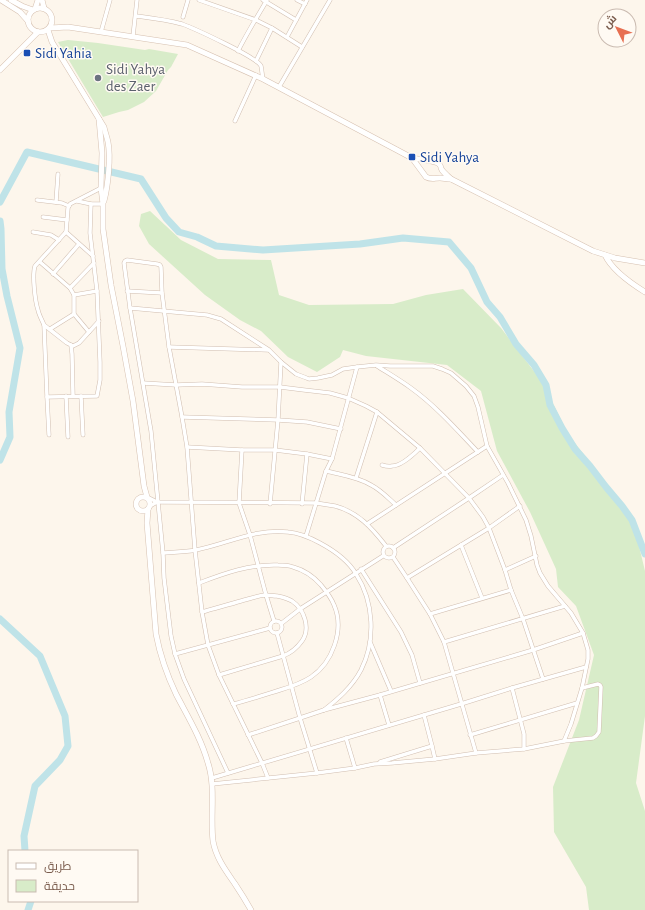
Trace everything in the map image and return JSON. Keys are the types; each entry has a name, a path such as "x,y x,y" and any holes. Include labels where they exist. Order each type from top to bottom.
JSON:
{"main road":[{"path":"1,0 20,12 28,21 32,30 29,42"},
{"path":"11,0 26,8 44,8 51,13 53,20 49,29 52,42 104,127 108,142 109,152 101,188 103,204 103,229 131,394 144,486 150,502 147,523 158,646 176,693 200,739 209,764 212,778 214,841 216,854 251,910"},
{"path":"28,21 28,17 38,0"},
{"path":"42,0 44,8"},
{"path":"53,20 65,27"},
{"path":"0,70 39,32 49,29 65,27 187,45 279,87 412,158 438,163 442,170 451,179 593,251 645,264"},
{"path":"32,30 39,32 52,42"},
{"path":"99,119 105,195 103,204"},
{"path":"412,158 424,175 429,179 451,179"},
{"path":"424,175 424,168 430,162"},
{"path":"438,178 442,170"},
{"path":"605,255 614,269 645,292"},
{"path":"144,486 136,504 147,523"},
{"path":"140,497 144,496 148,498"},
{"path":"140,510 143,511 149,508"}],"street":[{"path":"101,32 110,0"},
{"path":"133,36 137,0"},
{"path":"183,17 188,0"},
{"path":"199,0 256,20 302,47"},
{"path":"297,0 305,4"},
{"path":"287,37 307,0"},
{"path":"279,87 330,0"},
{"path":"238,51 265,1 296,20"},
{"path":"136,16 182,24 192,28 256,61 261,66 263,79"},
{"path":"256,61 272,28"},
{"path":"236,121 256,76"},
{"path":"56,202 58,174"},
{"path":"99,321 76,345 71,345 62,340 44,325 41,319 34,281 34,269 66,232 69,206 101,188"},
{"path":"37,200 62,203 69,206"},
{"path":"77,201 91,204 103,204"},
{"path":"47,397 97,396 100,380 99,321 90,233 91,204"},
{"path":"43,217 67,220"},
{"path":"33,232 50,234 59,240"},
{"path":"66,232 93,256"},
{"path":"53,274 79,244"},
{"path":"228,773 184,679 175,654 169,623 164,578 163,553 151,431 127,291 124,263 127,260 157,264 161,267 164,312 187,447 195,550 202,612 208,645 219,675 268,778"},
{"path":"40,262 70,288 74,294 74,314 89,332"},
{"path":"70,288 94,263"},
{"path":"74,294 97,291"},
{"path":"127,291 162,293"},
{"path":"130,308 207,315 221,318 269,350 296,374 310,379 332,375 343,369 357,367 376,365 433,366 451,373 466,386 474,396 478,407 487,446 520,506 531,536 539,569 544,580 571,613 583,633 588,650 582,688 564,741"},
{"path":"50,330 74,314"},
{"path":"44,325 48,435"},
{"path":"71,345 73,396"},
{"path":"169,346 269,350"},
{"path":"270,504 278,420 281,362"},
{"path":"376,365 411,388 447,420 478,452"},
{"path":"306,536 326,471 332,459 357,367"},
{"path":"143,383 280,387 330,393 348,398 377,412 420,448 469,498 479,511 489,528 523,619 543,679"},
{"path":"66,396 68,437"},
{"path":"81,396 83,435"},
{"path":"356,478 377,412"},
{"path":"182,417 307,422 341,428"},
{"path":"367,524 487,446"},
{"path":"187,447 275,450 332,459"},
{"path":"382,465 393,466 406,460 420,448"},
{"path":"242,450 239,503 250,535 274,621"},
{"path":"302,504 307,454"},
{"path":"326,471 356,478 370,484 396,505"},
{"path":"393,548 503,475"},
{"path":"148,498 157,502 316,504 335,506 358,517 367,524 386,546 393,548"},
{"path":"149,508 157,502"},
{"path":"407,578 489,528 520,506"},
{"path":"163,553 195,550 270,531 290,532 306,536 337,553 356,573 364,587 369,602 371,620 370,641 366,658 350,687 340,698 324,710"},
{"path":"461,545 482,598"},
{"path":"383,556 382,550 386,546"},
{"path":"393,548 395,554 393,557 430,614 444,642 476,753"},
{"path":"383,556 389,559 393,557"},
{"path":"282,623 300,609 383,556"},
{"path":"505,570 536,556"},
{"path":"199,583 248,567 271,565 293,567 310,575 317,581 327,592 335,606 338,618 338,637 325,664 310,678 291,686 233,704"},
{"path":"361,569 401,632 412,655 420,682"},
{"path":"430,614 511,590"},
{"path":"202,612 266,595 285,597 291,600 300,609 304,616 306,626 305,635 302,641 291,652 283,656 219,675"},
{"path":"444,642 566,606"},
{"path":"274,621 282,623"},
{"path":"270,628 274,621"},
{"path":"277,633 282,630 282,623"},
{"path":"175,654 270,628"},
{"path":"270,628 272,632 277,633"},
{"path":"277,633 300,718 317,773"},
{"path":"248,734 324,710 533,650 583,633"},
{"path":"370,641 391,691"},
{"path":"212,778 586,667"},
{"path":"374,764 524,749 564,741 593,738 599,732 600,686 596,684 582,688"},
{"path":"512,688 524,734 524,749"},
{"path":"380,695 389,725"},
{"path":"470,735 578,703"},
{"path":"424,715 434,759"},
{"path":"346,738 355,768"},
{"path":"212,784 355,768 374,764 432,746"}],"green space":[{"path":"68,40 145,50 149,49 178,54 156,91 144,102 128,110 103,117 58,42"},
{"path":"150,211 181,240 218,259 271,260 279,295 309,305 393,304 426,295 463,289 501,328 543,383 568,434 632,517 645,571 645,716 636,783 645,811 645,910 589,910 586,887 554,832 553,787 579,720 594,655 576,606 558,587 556,569 530,512 497,451 481,391 447,365 366,356 343,350 340,357 317,372 288,357 261,331 240,320 205,295 149,244 139,226 141,214"}],"waterway":[{"path":"0,202 27,152 141,179 166,218 179,232 197,237 216,246 263,250 360,244 403,238 449,242 471,268 487,302 500,317 516,344 534,365 546,385 550,405 575,449 632,520 645,554"},
{"path":"0,221 2,269 20,348 9,412 10,437 0,460"},
{"path":"0,619 40,656 65,716 68,746 60,760 35,786 24,836 25,850"},
{"path":"28,910 31,902"}],"place":[{"name":"Sidi Yahia","path":"27,53"},
{"name":"Sidi Yahya des Zaer","path":"98,78"},
{"name":"Sidi Yahya","path":"412,157"}]}
